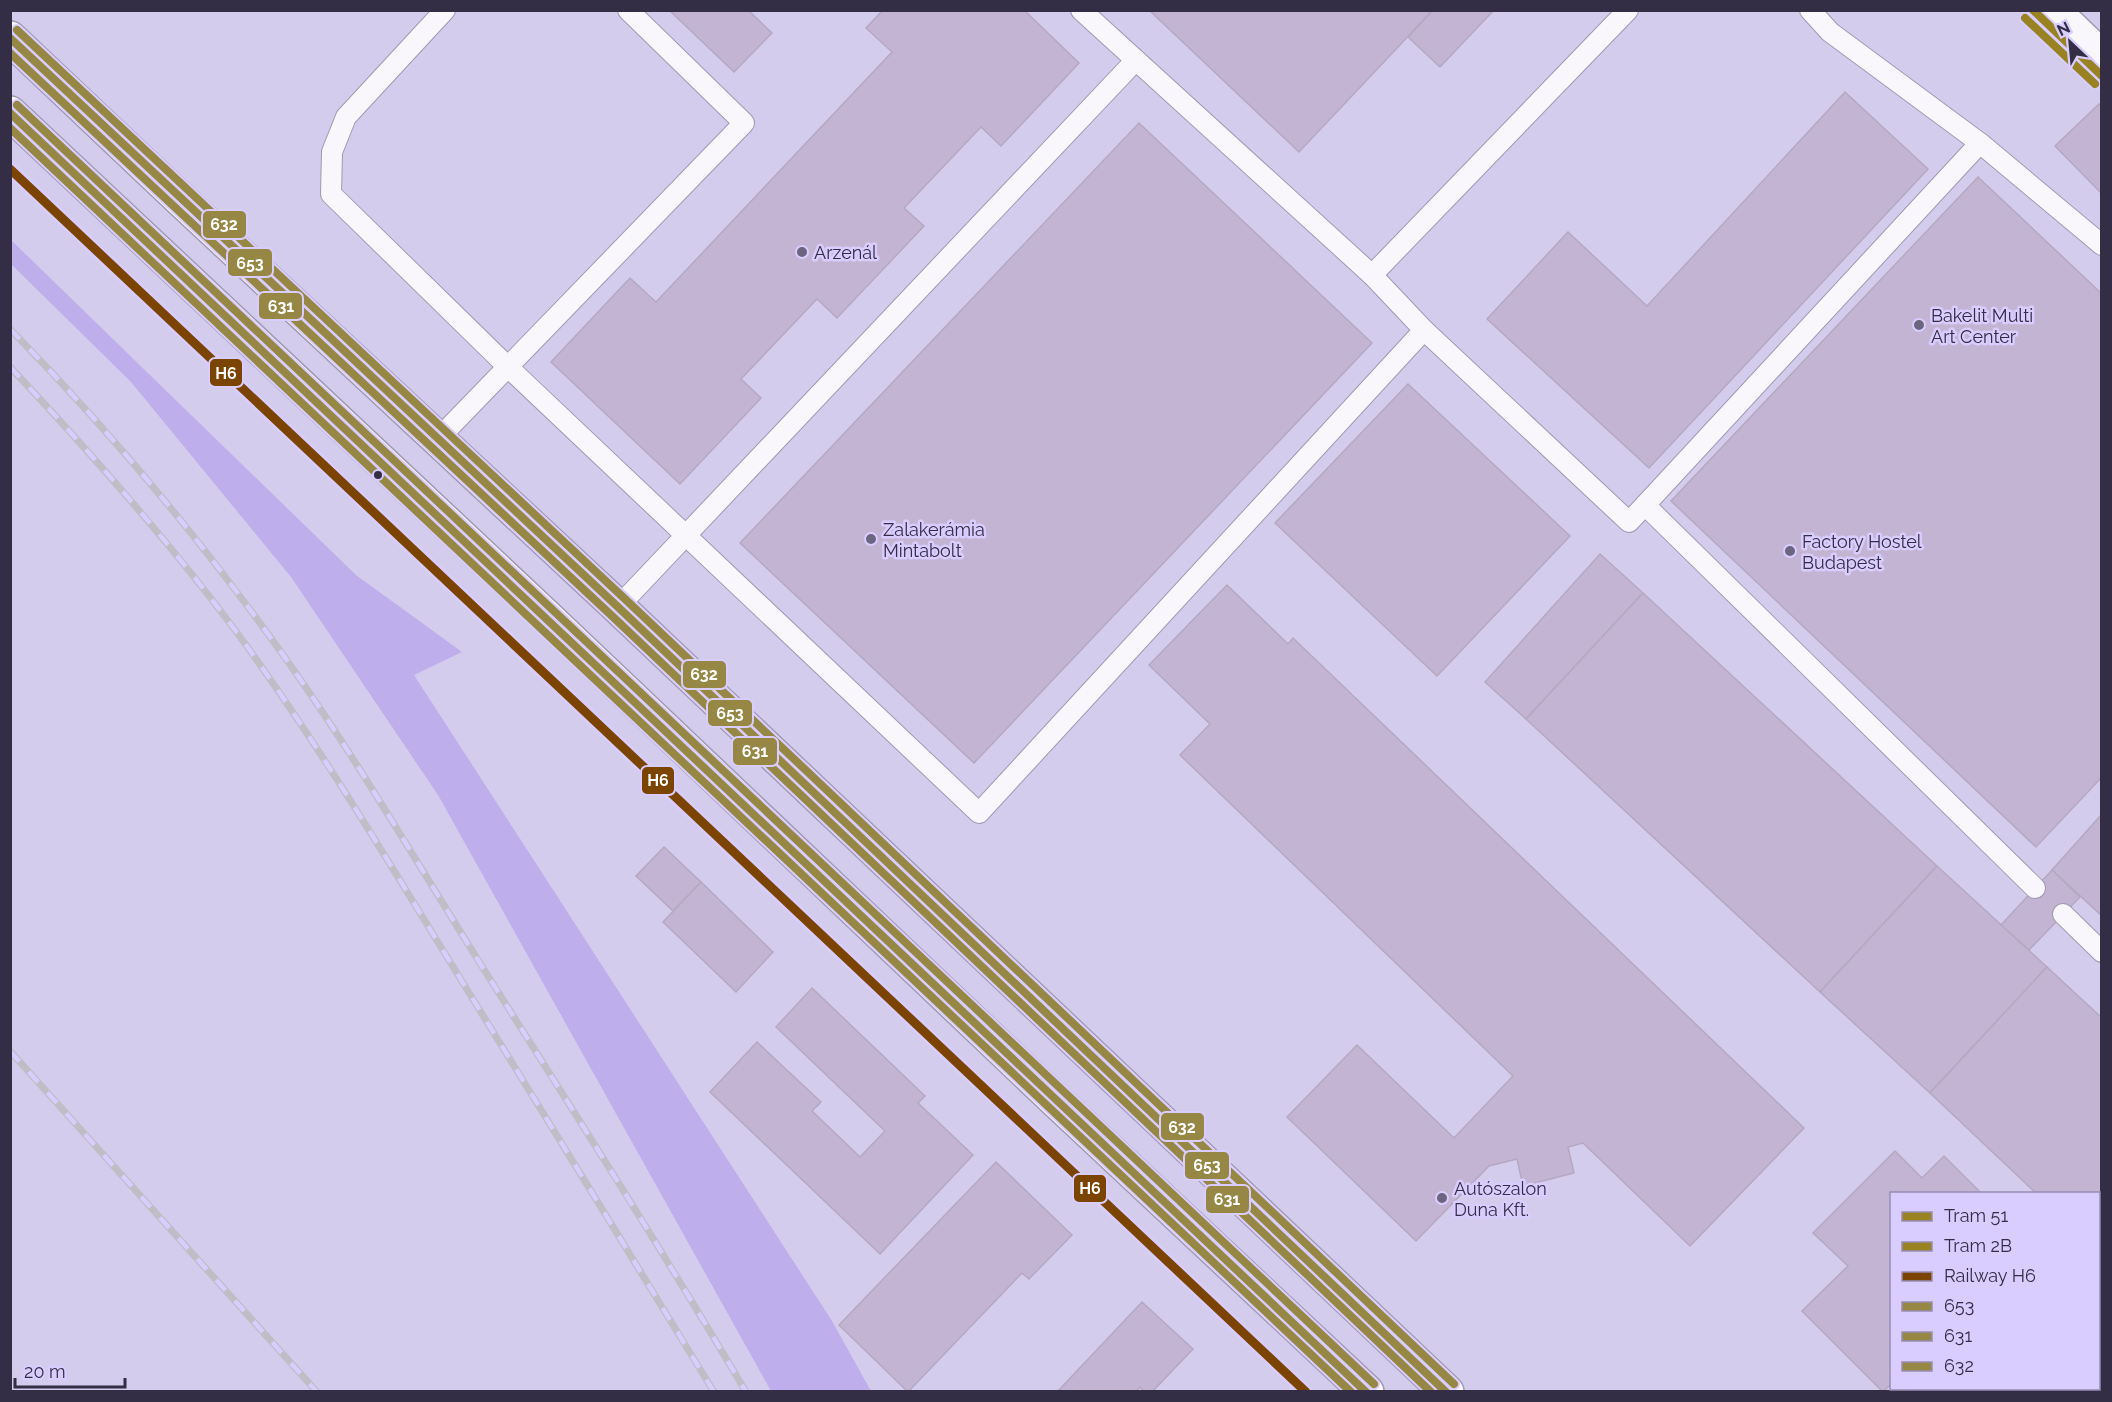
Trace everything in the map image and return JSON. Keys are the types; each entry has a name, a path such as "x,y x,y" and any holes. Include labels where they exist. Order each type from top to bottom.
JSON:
{"main road":[{"path":"2053,10 2102,57"},
{"path":"10,38 1065,1027 1447,1392"},
{"path":"10,113 540,610 1053,1098 1367,1392"}],"lane":[{"path":"445,10 346,117 332,152 331,194 508,367 979,813 1424,330"},
{"path":"438,439 744,123 628,10"},
{"path":"1081,10 1372,275 1424,330 1629,522 1980,143"},
{"path":"1372,275 1628,10"},
{"path":"1810,10 1830,32 1980,143 2102,245"},
{"path":"618,607 1136,60"},
{"path":"1645,505 2035,888"},
{"path":"2063,914 2102,952"}],"shaded area":[{"path":"10,239 356,575 462,652 414,675 832,1321 871,1391 771,1391 438,795 291,577 131,382 11,264"}],"building":[{"path":"669,10 748,10 772,33 734,72"},
{"name":"Arzenál","path":"883,10 1024,10 1079,63 1001,146 981,127 904,208 924,226 837,318 817,299 741,379 761,398 680,484 551,362 630,278 656,302 892,52 866,28"},
{"path":"1149,10 1433,10 1299,152"},
{"path":"1433,10 1494,10 1440,67 1408,37"},
{"path":"1845,92 1928,169 1649,468 1487,319 1568,232 1647,306"},
{"path":"2099,104 2102,106 2102,194 2055,146"},
{"path":"1139,123 1372,343 974,763 740,543"},
{"path":"1978,177 2102,294 2102,777 2036,847 1671,501"},
{"path":"1408,384 1570,536 1437,676 1275,523"},
{"path":"1600,554 1643,593 1526,719 1485,682"},
{"path":"1227,585 1288,644 1293,638 1804,1128 1690,1246 1583,1143 1568,1147 1574,1173 1523,1186 1517,1159 1489,1166 1416,1241 1287,1117 1357,1045 1454,1138 1513,1076 1180,755 1210,724 1149,665"},
{"path":"1643,593 1937,866 1820,992 1526,719"},
{"path":"2102,814 2102,916 2052,870"},
{"path":"664,847 701,882 673,911 636,876"},
{"path":"1937,866 2047,967 1930,1093 1820,992"},
{"path":"2052,870 2080,897 2029,950 2001,925"},
{"path":"701,882 773,952 736,992 663,922"},
{"path":"2047,967 2102,1018 2102,1253 2100,1252 2100,1192 2035,1192 1930,1093"},
{"path":"812,988 925,1096 918,1103 973,1155 880,1254 710,1092 757,1042 821,1102 812,1111 860,1157 885,1131 776,1027"},
{"path":"1895,1151 1922,1178 1944,1156 1980,1192 1890,1192 1890,1385 1883,1392 1802,1311 1848,1266 1813,1233"},
{"path":"996,1162 1072,1235 1029,1279 1022,1273 908,1392 839,1325"},
{"path":"1142,1302 1193,1349 1152,1392 1145,1392 1140,1387 1136,1392 1057,1392"},
{"path":"2100,1374 2102,1376 2102,1392 2027,1392 2026,1390 2100,1390"}],"railway":[{"path":"10,329 86,409 158,493 261,624 293,669 387,813 746,1392"},
{"path":"10,367 99,464 156,531 238,634 267,675 376,842 714,1392"},
{"path":"10,1051 317,1392"}],"tram line":[{"name":"51","path":"2033,10 2102,76"},
{"name":"2B","path":"2025,18 2095,84"}],"rail line":[{"name":"H6","path":"10,169 1306,1392"}],"transit line":[{"name":"632","path":"17,30 625,599 1454,1384"},
{"name":"653","path":"10,38 618,607 1446,1392"},
{"name":"631","path":"10,53 611,615 1431,1392"},
{"name":"632","path":"17,105 1374,1384"},
{"name":"653","path":"10,113 1366,1392"},
{"name":"631","path":"10,128 1351,1392"}],"place":[{"name":"Arzenál","path":"802,252"},
{"name":"Bakelit Multi Art Center","path":"1919,325"},
{"name":"Zalakerámia Mintabolt","path":"871,539"},
{"name":"Factory Hostel Budapest","path":"1790,551"},
{"name":"Autószalon Duna Kft.","path":"1442,1198"}]}
